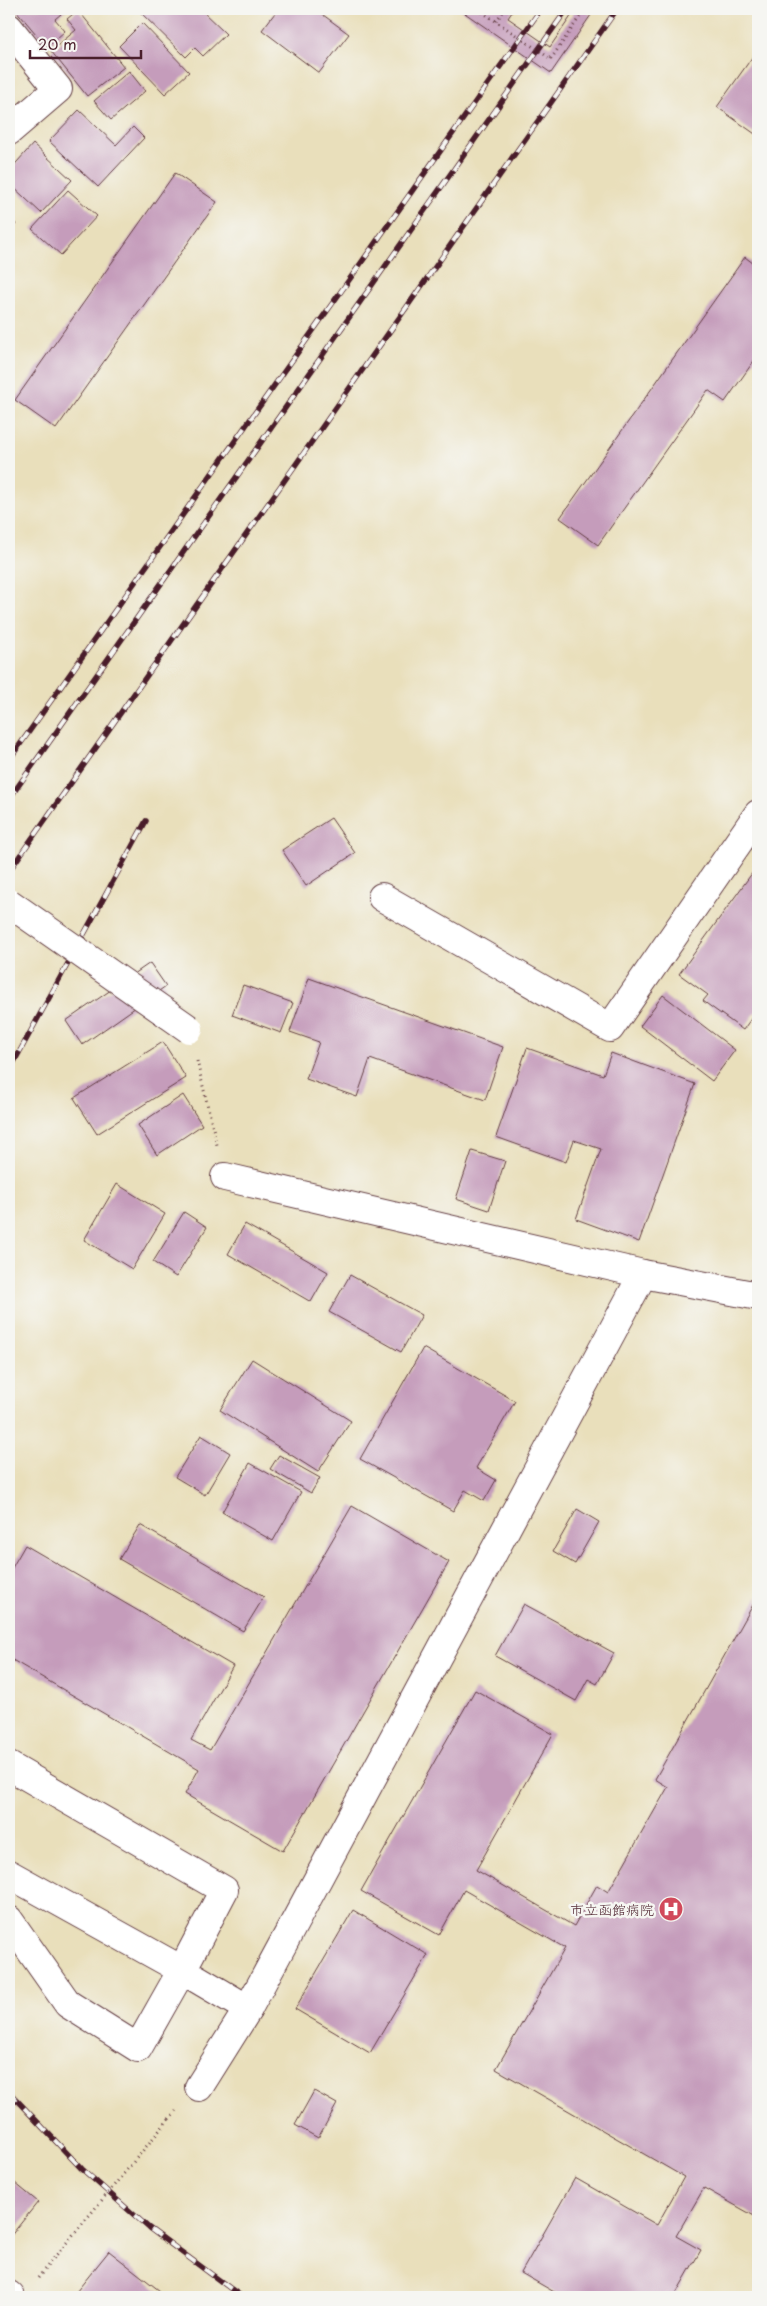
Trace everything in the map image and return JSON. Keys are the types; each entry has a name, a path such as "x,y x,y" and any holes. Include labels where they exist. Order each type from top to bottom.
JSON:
{"street":[{"path":"9,28 58,89 9,131"},
{"path":"382,898 610,1028 758,814"},
{"path":"9,903 189,1029"},
{"path":"225,1177 642,1274 758,1296"},
{"path":"199,2087 248,2009 642,1274"},
{"path":"9,1766 224,1890 138,2048 68,2004 9,1920"},
{"path":"9,1874 248,2009"}],"path":[{"path":"478,9 550,59 585,9"},
{"path":"496,21 505,9"},
{"path":"189,1029 225,1177"},
{"path":"44,2270 169,2119"}],"building":[{"path":"15,9 67,9 55,19 65,31 47,47"},
{"path":"137,9 200,9 226,34 203,56 195,48 186,57"},
{"path":"278,9 315,9 349,34 319,73 262,30"},
{"path":"459,9 514,9 508,18 550,47 576,9 583,9 591,15 551,73"},
{"path":"78,10 124,67 87,96 51,51 76,30 67,19"},
{"path":"142,23 189,72 165,94 119,46"},
{"path":"758,49 758,136 717,107"},
{"path":"129,71 145,91 111,120 94,101"},
{"path":"79,110 116,145 133,127 144,138 98,187 49,141"},
{"path":"33,144 72,180 41,213 9,183 9,171"},
{"path":"175,173 217,202 56,429 15,400"},
{"path":"68,190 97,216 61,255 32,229"},
{"path":"9,218 16,224 9,232"},
{"path":"745,257 758,267 758,355 725,402 708,390 598,545 560,518"},
{"path":"331,818 355,853 306,886 282,850"},
{"path":"758,865 758,1009 743,1030 703,1001 708,995 679,974"},
{"path":"150,963 166,986 82,1045 66,1021"},
{"path":"309,978 503,1047 485,1100 370,1059 357,1097 306,1079 319,1042 290,1032"},
{"path":"243,985 293,1003 281,1033 232,1015"},
{"path":"663,995 735,1050 712,1081 640,1026"},
{"path":"163,1042 186,1078 97,1134 74,1098"},
{"path":"527,1048 603,1075 611,1053 695,1084 639,1242 576,1219 601,1149 574,1140 566,1162 496,1137"},
{"path":"183,1095 202,1125 157,1155 138,1125"},
{"path":"472,1151 505,1161 489,1210 456,1199"},
{"path":"117,1184 165,1214 132,1269 84,1240"},
{"path":"184,1212 207,1227 176,1277 153,1262"},
{"path":"245,1224 328,1272 311,1302 228,1254"},
{"path":"350,1275 422,1315 401,1352 329,1312"},
{"path":"423,1348 515,1401 476,1468 496,1480 484,1501 465,1490 453,1511 360,1459"},
{"path":"252,1359 351,1421 318,1472 220,1410"},
{"path":"201,1435 230,1453 205,1495 175,1477"},
{"path":"279,1455 320,1478 311,1493 270,1469"},
{"path":"250,1463 301,1492 273,1541 222,1512"},
{"path":"352,1506 449,1562 283,1851 185,1794 199,1769 9,1658 9,1573 25,1545 233,1666 191,1740 210,1750"},
{"path":"577,1509 599,1522 575,1564 553,1551"},
{"path":"140,1525 264,1597 243,1631 119,1559"},
{"name":"市立函館病院","path":"758,1596 758,2218 704,2188 676,2236 701,2250 674,2297 563,2297 521,2273 575,2178 657,2225 684,2177 496,2069 565,1948 464,1890 439,1935 361,1891 475,1690 553,1734 476,1870 574,1926 597,1885 608,1892 668,1787 655,1779"},
{"path":"524,1604 614,1653 597,1684 588,1679 576,1701 495,1656"},
{"path":"353,1910 428,1955 370,2053 295,2009"},
{"path":"314,2091 337,2104 318,2138 295,2125"},
{"path":"9,2178 38,2202 9,2238"},
{"path":"109,2251 160,2291 155,2297 72,2297"}],"railway":[{"path":"9,760 541,9"},
{"path":"9,799 567,9"},
{"path":"9,871 617,9"},
{"path":"9,1071 146,821"},
{"path":"9,2092 82,2169 149,2228 242,2297"}],"place":[{"name":"市立函館病院","path":"671,1909"}]}
